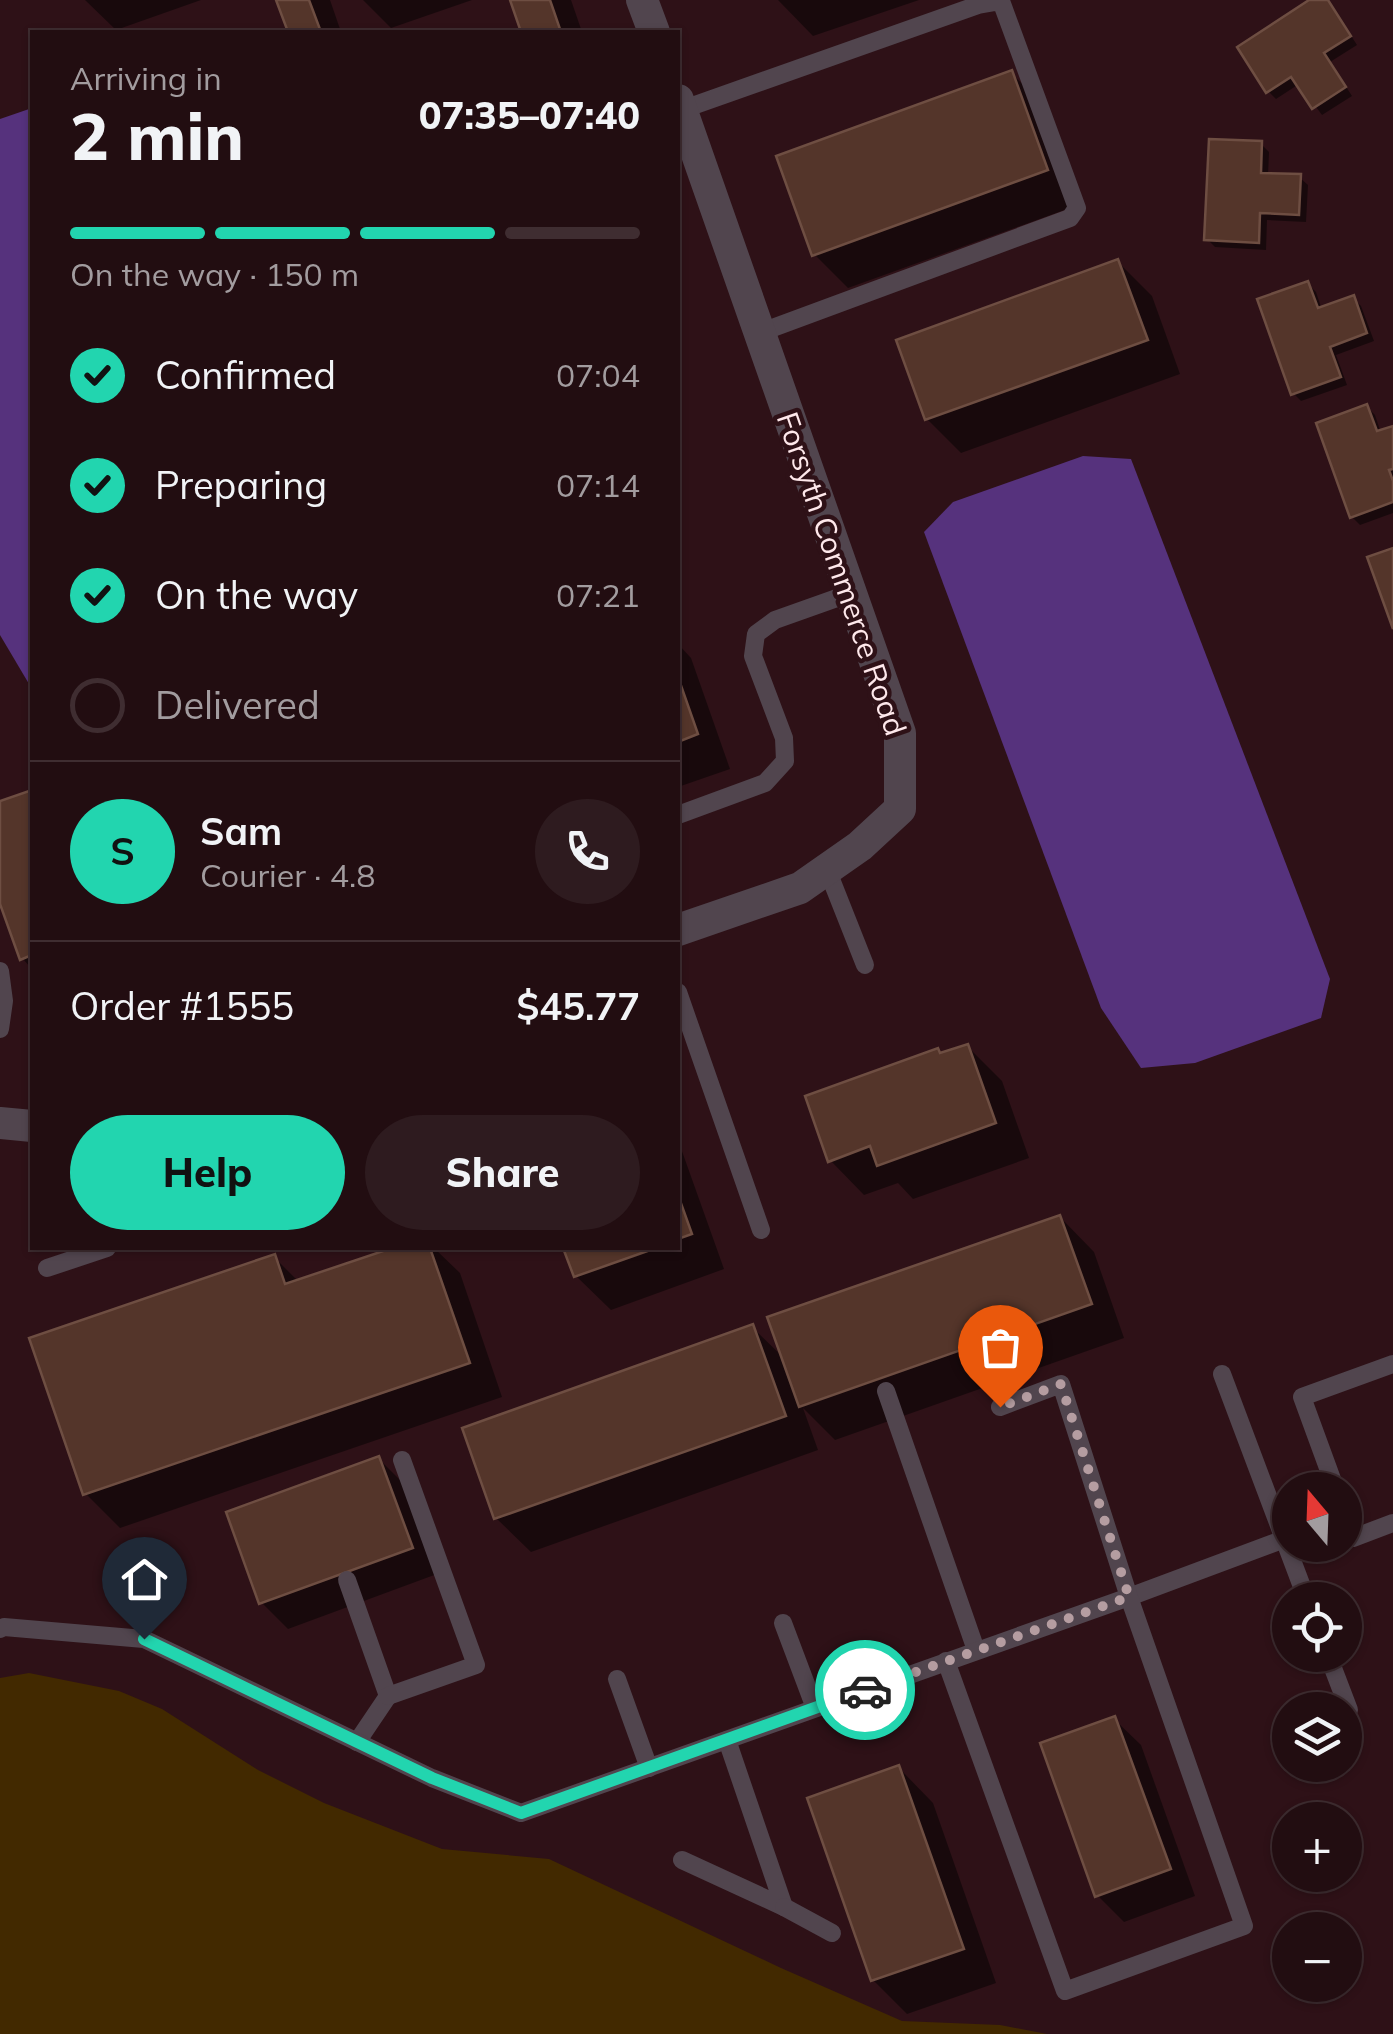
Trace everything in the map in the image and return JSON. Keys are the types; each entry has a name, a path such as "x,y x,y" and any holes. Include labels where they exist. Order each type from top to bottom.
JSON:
{"street":[{"path":"642,0 653,30"},
{"name":"Forsyth Commerce Road","path":"680,108 900,732 900,809 860,846 800,888 680,929"},
{"path":"0,1124 30,1126"}],"lane":[{"path":"680,105 978,5 1001,1 1077,208 1070,218 759,332"},
{"path":"680,815 765,782 785,762 784,738 753,656 756,634 776,620 850,593"},
{"path":"827,869 865,964"},
{"path":"0,972 4,1001 0,1029"},
{"path":"680,998 761,1230"},
{"path":"47,1268 102,1250"},
{"path":"1329,1472 1302,1397 1393,1364"},
{"path":"1222,1374 1272,1500"},
{"path":"946,1661 1065,1991 1244,1926 1129,1597 1061,1384 1000,1407"},
{"path":"886,1390 976,1650"},
{"path":"356,1742 388,1696 476,1664 402,1460"},
{"path":"1362,1535 1393,1523"},
{"path":"0,1628 144,1639 432,1778 521,1813 1272,1544"},
{"path":"347,1580 388,1696"},
{"path":"783,1623 816,1708"},
{"path":"617,1679 649,1768"},
{"path":"727,1740 784,1906"},
{"path":"682,1860 784,1906 832,1933"}],"shaded area":[{"path":"30,109 30,686 0,635 0,119"},
{"path":"1083,456 1131,459 1330,979 1321,1018 1195,1063 1141,1068 1101,1008 924,532 953,502"},
{"path":"29,1673 119,1691 162,1709 258,1770 324,1803 442,1849 549,1859 902,2021 1000,2025 1047,2034 0,2034 0,1678"}],"building":[{"path":"276,0 309,0 320,30 287,30"},
{"path":"510,0 550,0 560,30 520,30"},
{"path":"1309,0 1328,0 1351,36 1324,53 1346,87 1312,109 1291,77 1266,93 1237,47"},
{"path":"1012,70 1048,170 812,256 776,156"},
{"path":"1209,139 1262,141 1261,173 1301,174 1299,215 1260,213 1259,243 1204,240"},
{"path":"1118,259 1148,340 925,420 896,340"},
{"path":"1308,281 1318,308 1354,295 1367,333 1330,347 1341,377 1291,395 1257,299"},
{"path":"1367,404 1377,431 1393,426 1393,469 1389,470 1393,502 1350,518 1316,423"},
{"path":"1393,548 1393,629 1367,557"},
{"path":"680,683 698,734 680,741"},
{"path":"30,791 30,956 20,960 0,904 0,801"},
{"path":"968,1044 996,1123 877,1166 870,1146 828,1162 805,1096 938,1048 940,1053"},
{"path":"680,1201 692,1234 680,1238"},
{"path":"1060,1215 1092,1304 799,1407 767,1317"},
{"path":"386,1250 431,1250 470,1363 83,1495 29,1338 275,1254 285,1284"},
{"path":"564,1250 650,1250 574,1277"},
{"path":"753,1324 786,1416 494,1519 462,1428"},
{"path":"379,1456 413,1548 259,1604 226,1512"},
{"path":"1115,1716 1171,1869 1095,1897 1040,1743"},
{"path":"899,1765 964,1949 871,1981 807,1798"}],"way so far":[{"path":"865,1690 1129,1597 1061,1384 1000,1407"}],"route":[{"path":"144,1639 432,1778 521,1813 865,1690"}]}
